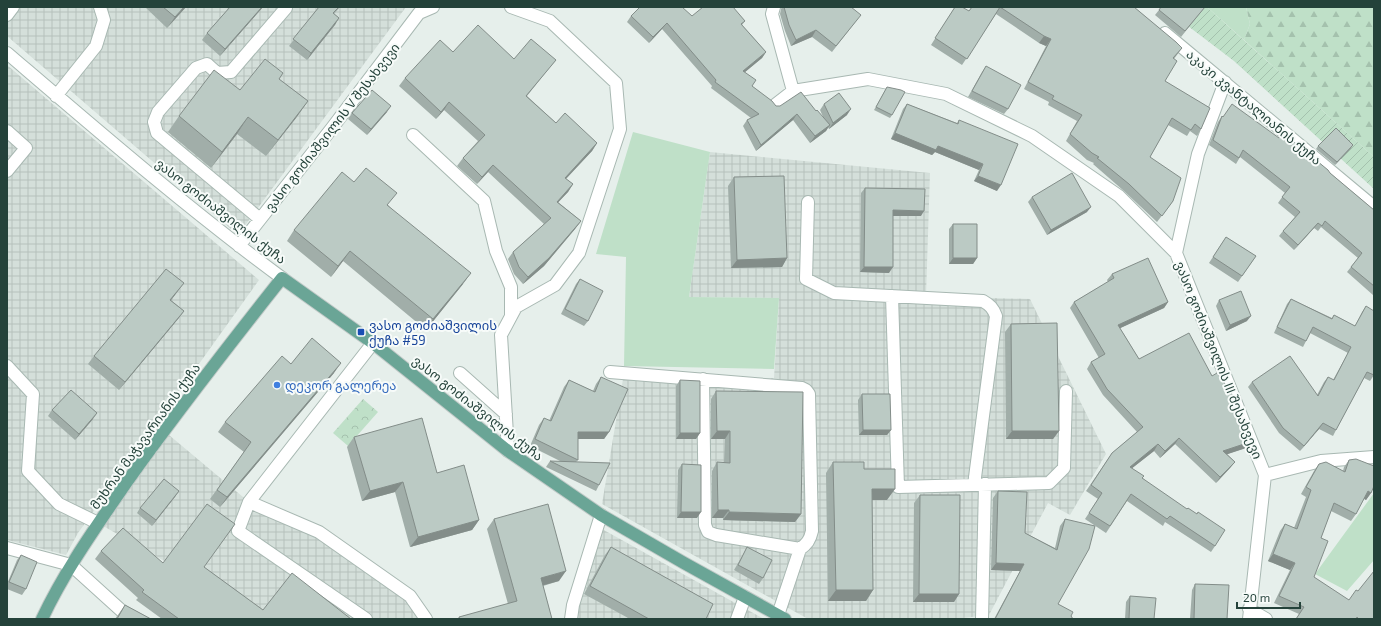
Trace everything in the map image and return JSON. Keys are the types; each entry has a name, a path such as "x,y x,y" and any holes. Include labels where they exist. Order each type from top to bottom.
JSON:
{"main road":[{"name":"ვასო გოძიაშვილის ქუჩა","path":"282,278 373,343 508,452 601,515 781,617"},
{"name":"მუხრან მაჭავარიანის ქუჩა","path":"42,619 61,581 98,523 164,430 282,278"}],"street":[{"path":"7,15 13,7"},
{"path":"56,96 96,46 104,20 100,7"},
{"path":"417,10 433,7"},
{"path":"508,452 501,335 516,307 555,285 578,252 620,129 616,83 550,21 511,7"},
{"path":"774,7 772,14 793,91"},
{"path":"260,219 157,133 154,122 158,112 196,68 207,64 217,73 231,72 286,8"},
{"name":"ვასო გოძიაშვილის V შესახვევი","path":"239,246 417,10"},
{"name":"აკაკი კვანტალიანის ქუჩა","path":"1158,27 1374,207"},
{"name":"ვასო გოძიაშვილის ქუჩა","path":"7,53 56,96 239,246 282,278"},
{"path":"775,105 793,91 868,79 946,94 1032,136 1119,196 1176,253"},
{"name":"ვასო გოძიაშვილის III შესახვევი","path":"1225,82 1198,154 1176,253 1265,475 1249,614"},
{"path":"7,131 26,148 7,171"},
{"path":"413,135 484,201 496,251 511,287 511,316"},
{"path":"808,202 806,279 834,293 983,301 990,305 994,310 996,316 979,485 982,619"},
{"path":"892,296 898,487 1049,483 1064,468 1066,390"},
{"path":"366,619 238,531 248,502 373,343"},
{"path":"7,366 33,394 28,471 59,504 98,523"},
{"path":"610,372 802,388 809,394 812,531 810,539 800,549 781,617"},
{"path":"460,373 506,414"},
{"path":"703,379 705,525 708,532 716,536 800,549"},
{"path":"1265,475 1322,461 1374,457"},
{"path":"248,502 319,532 410,596 426,619"},
{"path":"571,619 573,605 601,515"},
{"path":"7,548 71,565 124,613"},
{"path":"737,619 745,597"},
{"path":"1249,614 1266,619"}],"shaded area":[{"path":"7,7 406,7 238,235 7,36"},
{"path":"7,65 259,280 78,533 66,555 7,540"},
{"path":"710,152 930,173 926,296 1030,299 1106,454 1070,515 1048,503 989,615 954,619 808,619 602,504 623,379 774,378 779,298 689,297"},
{"path":"163,430 249,502 319,532 410,596 426,619 192,619 173,566 98,523"},
{"path":"602,529 764,619 576,619 578,600"}],"green space":[{"path":"1163,7 1207,7 1374,157 1374,189 1234,61"},
{"path":"1207,7 1246,7 1250,24 1244,40"},
{"path":"1246,7 1374,7 1374,157 1244,40 1250,24"},
{"path":"633,132 710,152 689,297 779,298 774,369 624,366 626,257 596,254"},
{"path":"363,399 378,412 348,446 333,433"},
{"path":"1374,493 1374,560 1347,591 1315,574"}],"building":[{"path":"163,7 184,7 175,17"},
{"path":"230,7 262,7 225,49 207,33"},
{"path":"319,7 339,7 333,13 339,18 311,53 293,39"},
{"path":"640,7 682,7 692,16 703,7 733,7 745,21 741,24 766,52 743,71 756,80 752,86 772,101 776,106 780,106 801,92 816,111 817,110 830,125 815,136 797,114 761,145 747,120 759,114 715,82 716,80 667,23 653,37 631,16"},
{"path":"784,7 851,7 861,15 836,46 816,30 796,40 789,25"},
{"path":"955,7 962,7 969,11 972,7 1000,7 967,59 935,38"},
{"path":"1000,7 1134,7 1182,48 1173,58 1177,61 1165,81 1210,108 1201,129 1195,124 1191,130 1172,118 1150,157 1181,178 1173,201 1162,216 1129,184 1097,158 1099,157 1092,153 1070,134 1082,115 1052,99 1054,96 1028,82 1051,39"},
{"path":"1161,7 1205,7 1185,31 1159,10"},
{"path":"478,25 514,59 531,39 556,60 526,96 556,123 565,113 597,143 565,178 573,184 557,202 581,221 549,258 528,277 519,267 513,252 551,218 493,165 482,177 463,158 485,135 449,102 441,112 405,78 440,40 453,52"},
{"path":"265,59 283,73 279,79 308,101 278,140 248,117 222,152 179,116 214,70 240,90"},
{"path":"986,66 1021,85 1008,109 972,91"},
{"path":"887,87 905,92 892,115 876,107"},
{"path":"372,90 391,106 371,129 352,113"},
{"path":"839,93 851,109 833,123 824,104"},
{"path":"907,104 958,124 959,120 1018,144 1001,185 978,176 983,164 938,146 936,150 895,133"},
{"path":"1232,104 1279,138 1283,133 1374,210 1374,286 1351,267 1362,253 1325,221 1322,226 1318,223 1298,245 1283,231 1300,212 1282,197 1290,187 1243,150 1239,158 1213,140 1222,116 1223,117"},
{"path":"1336,128 1353,145 1337,162 1318,146"},
{"path":"366,168 397,193 387,205 471,273 433,319 350,251 338,266 294,230 342,172 354,182"},
{"path":"1072,173 1091,207 1051,230 1032,197"},
{"path":"784,176 787,258 737,260 734,177"},
{"path":"865,188 925,189 924,211 893,210 893,267 864,267"},
{"path":"953,224 977,224 977,258 953,258"},
{"path":"1226,237 1256,256 1242,276 1213,257"},
{"path":"1148,258 1168,302 1118,325 1139,359 1189,333 1212,376 1217,373 1231,392 1250,442 1223,451 1235,462 1220,477 1179,438 1165,451 1158,444 1130,467 1144,476 1142,478 1187,509 1188,508 1197,514 1198,512 1225,530 1215,546 1170,516 1167,519 1131,494 1110,526 1089,513 1102,493 1091,485 1112,453 1143,427 1107,389 1091,362 1105,354 1074,302 1114,278 1112,274"},
{"path":"166,269 184,283 170,300 184,311 125,382 94,356"},
{"path":"580,279 603,291 588,321 565,309"},
{"path":"1241,291 1251,316 1230,325 1219,300"},
{"path":"1291,299 1332,319 1334,315 1355,326 1366,306 1374,311 1374,375 1367,372 1336,430 1323,423 1304,446 1283,428 1252,382 1290,356 1318,396 1328,377 1334,380 1351,347 1313,327 1306,341 1277,327"},
{"path":"1057,323 1059,431 1012,431 1011,324"},
{"path":"312,338 341,363 227,497 217,490 251,442 225,422 282,356 291,364"},
{"path":"601,377 628,389 609,432 578,432 578,460 535,439 544,418 551,421 569,380 595,392"},
{"path":"680,380 700,381 700,433 680,433"},
{"path":"71,390 97,413 79,434 52,410"},
{"path":"716,391 803,392 801,514 729,512 729,510 718,510 717,462 730,463 730,431 717,431"},
{"path":"862,394 890,394 891,430 863,430"},
{"path":"422,418 437,473 464,465 479,520 418,537 403,482 370,491 354,437"},
{"path":"1356,459 1374,466 1374,486 1371,493 1368,491 1356,514 1334,503 1321,538 1328,541 1314,577 1349,600 1356,590 1358,591 1374,571 1374,619 1359,619 1357,617 1356,619 1296,619 1304,607 1279,596 1295,563 1273,554 1285,524 1297,529 1311,490 1306,487 1319,464 1326,462 1345,472 1349,460"},
{"path":"550,461 610,463 599,485"},
{"path":"833,462 864,462 864,469 895,469 895,489 872,489 873,590 836,590"},
{"path":"682,464 701,465 701,512 681,512"},
{"path":"164,479 179,491 156,520 140,508"},
{"path":"998,491 1027,492 1025,533 1057,550 1065,519 1095,526 1089,549 1058,604 1073,612 1071,616 1073,619 995,619 1024,564 996,563"},
{"path":"920,495 960,495 959,594 919,594"},
{"path":"207,504 235,524 204,567 263,610 292,573 351,619 179,619 142,592 144,590 101,551 123,528 163,563"},
{"path":"548,504 566,571 541,578 552,619 460,619 459,617 517,601 494,519"},
{"path":"611,547 713,604 706,619 649,619 590,586"},
{"path":"747,547 772,560 763,578 738,565"},
{"path":"21,555 37,562 26,589 9,582"},
{"path":"1195,584 1229,585 1227,619 1194,619"},
{"path":"1130,596 1156,598 1154,619 1129,619"},
{"path":"125,605 151,619 117,619"}],"place":[{"name":"ვასო გოძიაშვილის ქუჩა #59","path":"361,332"},
{"name":"დეკორ გალერეა","path":"277,385"}]}
